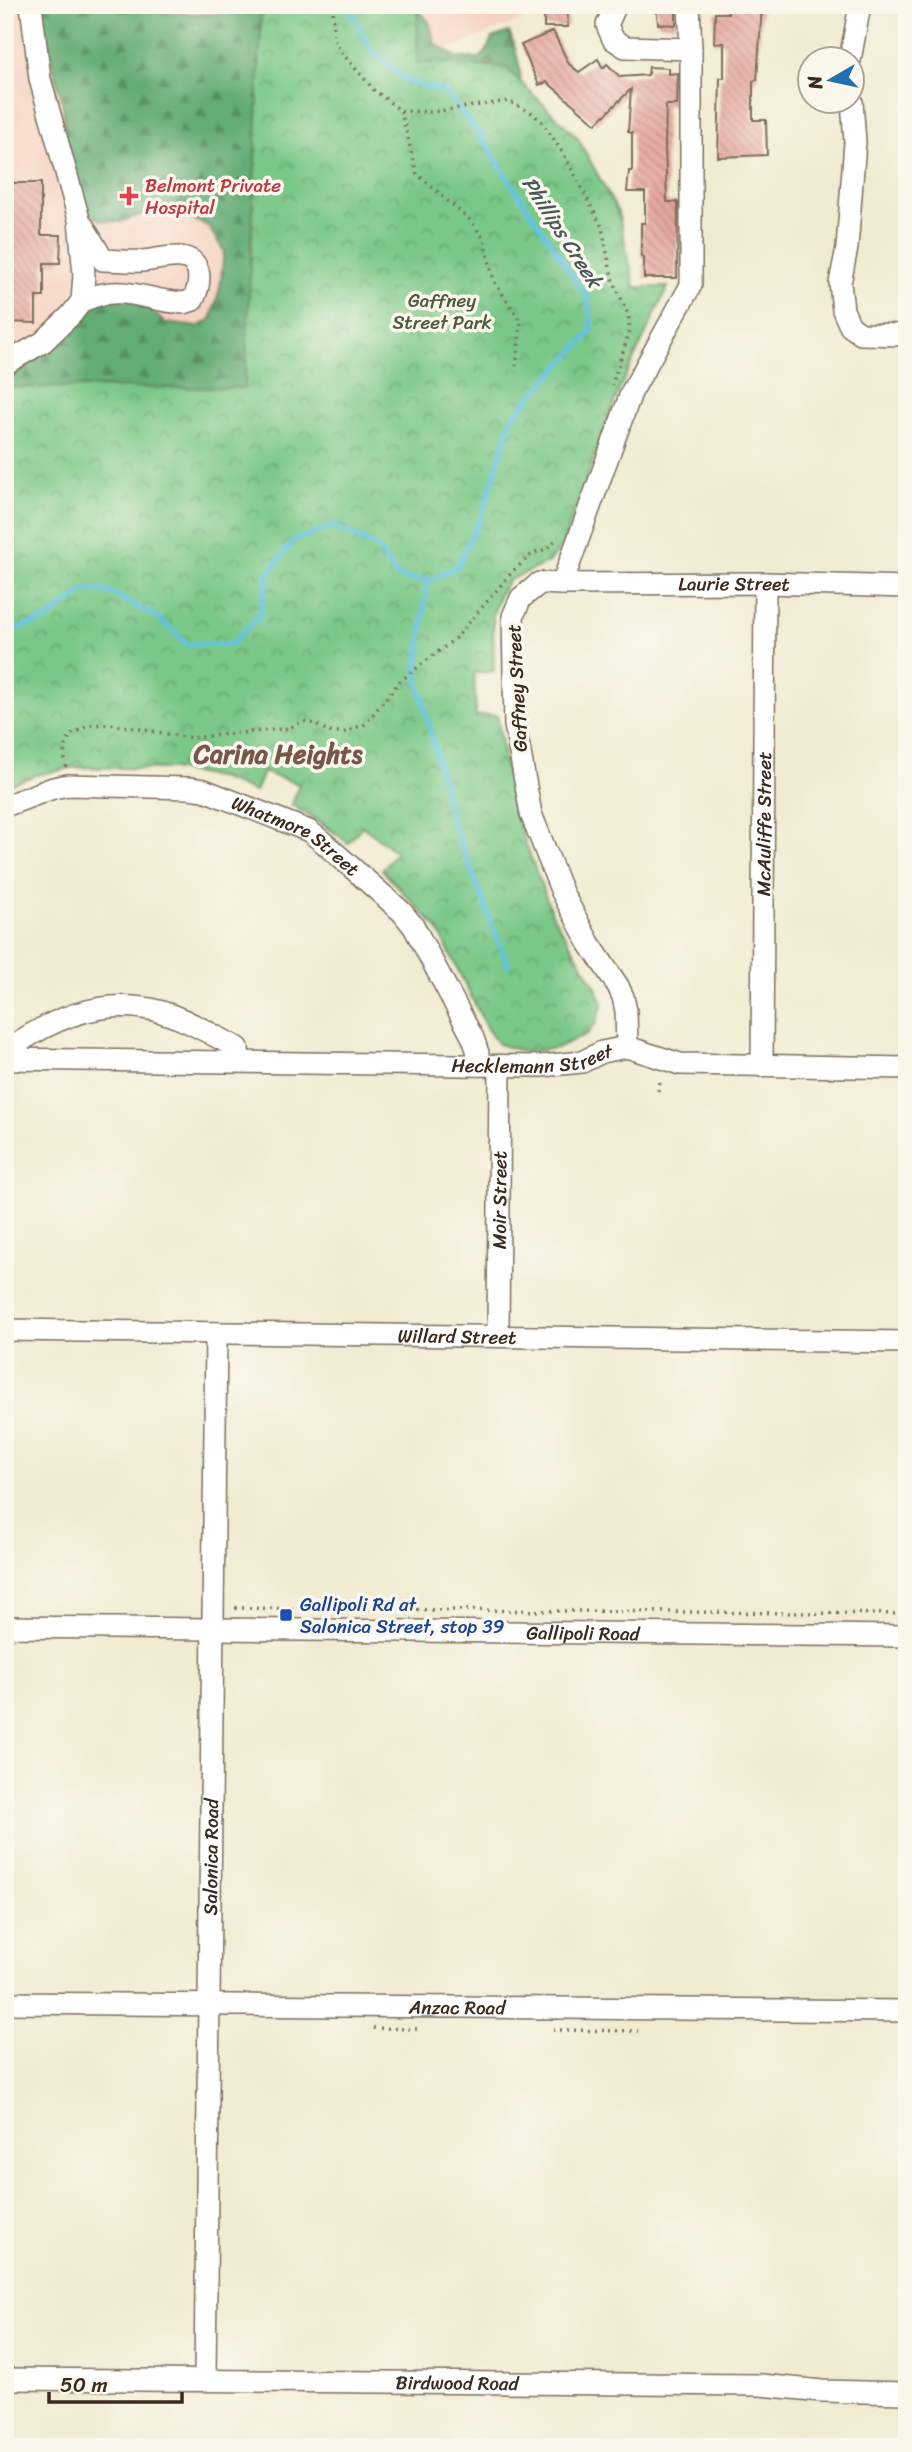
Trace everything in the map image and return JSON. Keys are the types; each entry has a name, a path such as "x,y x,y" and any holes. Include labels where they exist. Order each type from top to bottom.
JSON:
{"street":[{"path":"31,5 40,79 79,219 84,275 91,297"},
{"path":"617,5 607,25 613,40 625,47 691,49"},
{"path":"562,584 621,389 691,285 689,5"},
{"path":"854,46 866,6"},
{"path":"853,116 855,142 847,248 839,283 843,310 850,326 861,334 907,335"},
{"path":"5,364 43,342 91,297 104,276 103,260 79,219"},
{"path":"91,297 121,291 184,303 193,300 199,288 199,272 194,262 182,257 139,261 103,260"},
{"name":"Gaffney Street","path":"562,584 539,583 521,598 513,616 515,724 531,814 562,892 589,943 623,997 627,1047"},
{"name":"Laurie Street","path":"562,584 765,583 907,587"},
{"name":"McAuliffe Street","path":"762,1066 765,583"},
{"name":"Whatmore Street","path":"5,806 68,785 189,788 204,790 309,831 402,912 414,927 473,1038 478,1053 478,1065"},
{"name":"Hecklemann Street","path":"239,1061 238,1048 172,1016 145,1008 113,1006 75,1014 34,1031 16,1044 10,1059 541,1066 582,1062 602,1052 627,1047 680,1064 907,1068"},
{"name":"Moir Street","path":"498,1335 500,1066"},
{"name":"Willard Street","path":"5,1330 907,1342"},
{"name":"Salonica Road","path":"205,2380 216,1333"},
{"name":"Gallipoli Road","path":"5,1627 907,1636"},
{"name":"Anzac Road","path":"5,2003 907,2011"},
{"name":"Birdwood Road","path":"5,2379 761,2385 822,2391 907,2393"}],"path":[{"path":"333,5 334,39 342,53 373,90 401,111 432,112 508,101 532,113 542,122 566,158 602,227 612,278 622,298 630,330 621,389"},
{"path":"401,111 417,174 471,221 484,239 494,281 521,322 516,366"},
{"path":"68,785 64,751 71,735 90,725 110,724 192,738 289,728 304,721 330,732 345,732 365,724 400,681 456,638 512,572 532,554 548,548 558,537"},
{"path":"658,1091 660,1082"},
{"path":"234,1608 907,1614"},
{"path":"373,2028 417,2029"},
{"path":"552,2030 638,2031"}],"shaded area":[{"name":"Belmont Private Hospital","path":"5,5 262,5 245,388 5,387"},
{"path":"418,5 521,5 521,20 417,62"}],"green space":[{"name":"Gaffney Street Park","path":"242,4 267,12 277,5 418,5 418,10 429,22 435,43 458,58 480,58 492,38 509,32 518,62 521,92 496,575 401,847 360,823 333,832 292,805 393,736 226,780 173,769 76,767 5,758 5,367 61,340 101,300 122,298 147,307 165,323 198,327 211,319 220,288 224,251 208,226 174,212 139,215 121,222 100,220 85,210 67,161 63,106 45,33 43,5 151,5 152,12 218,14"},
{"name":"Gaffney Street Park","path":"262,5 418,5 417,62 505,67 577,137 618,212 635,287 668,287 619,390 561,548 549,562 509,580 499,595 493,615 494,671 474,673 476,716 497,715 513,810 553,916 603,1003 596,1023 587,1034 556,1048 525,1052 498,1044 487,1029 438,929 382,870 396,852 362,826 348,843 319,820 292,805 299,784 263,772 255,792 220,778 173,769 76,767 36,775 5,786 5,387 245,388"}],"building":[{"path":"544,5 567,5 568,27 544,27"},
{"path":"656,5 676,5 676,25 658,24"},
{"path":"728,5 762,5 757,80 753,81 753,120 766,120 767,155 718,157 720,78 724,78 724,43 714,43 715,13 728,13"},
{"path":"553,31 569,64 579,72 598,59 603,68 607,64 620,77 648,75 649,67 668,68 668,74 678,73 677,105 666,105 665,146 667,202 678,202 677,278 644,278 641,223 645,223 645,192 627,192 629,171 632,171 632,133 628,132 631,89 596,124 547,82 539,85 521,45"},
{"path":"5,183 41,183 41,235 61,235 60,263 44,263 44,297 36,297 36,323 5,322"}],"waterway":[{"name":"Phillips Creek","path":"5,632 46,620 85,590 107,591 156,616 187,644 231,644 259,616 269,573 294,540 334,526 378,549 397,577 427,581 457,567 483,512 512,417 592,331 588,299 477,131 444,92 407,81 370,49 348,5"},
{"path":"427,581 417,675 451,818 508,966"}],"place":[{"name":"Belmont Private Hospital","path":"129,196"},
{"name":"Gallipoli Rd at Salonica Street, stop 39","path":"286,1615"}],"district":[{"name":"Carina Heights","path":"278,754"}]}
